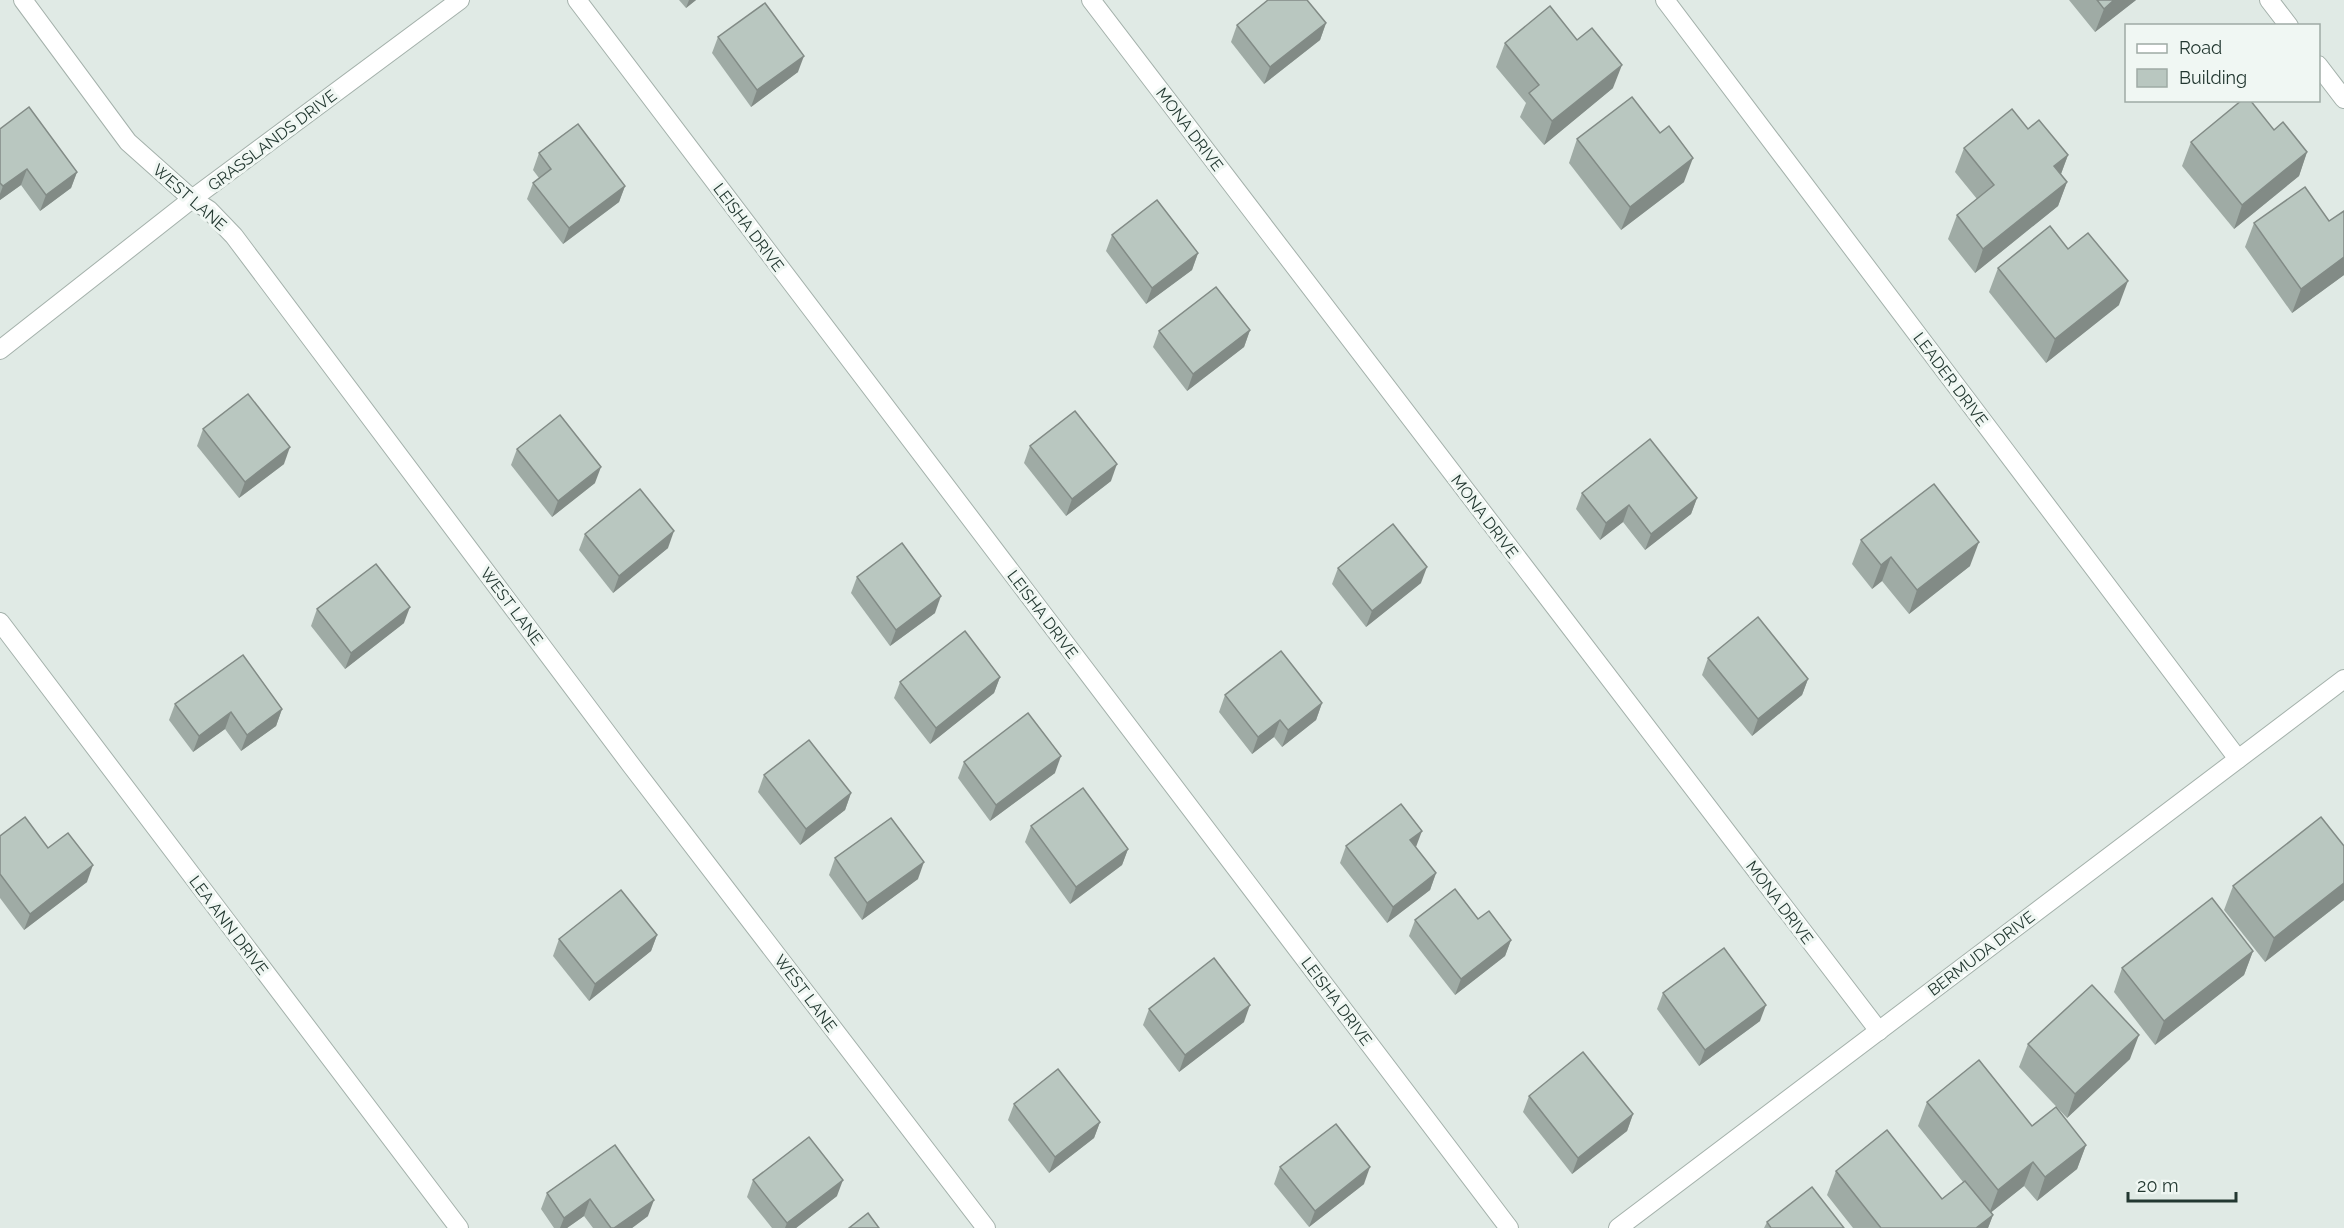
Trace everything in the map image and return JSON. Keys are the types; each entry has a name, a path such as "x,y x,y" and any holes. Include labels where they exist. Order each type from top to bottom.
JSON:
{"street":[{"name":"WEST LANE","path":"23,0 128,142 192,199 209,210 234,236 624,756 986,1228"},
{"name":"GRASSLANDS DRIVE","path":"0,350 192,199 460,0"},
{"name":"LEISHA DRIVE","path":"578,0 1509,1228"},
{"name":"MONA DRIVE","path":"1091,0 1879,1031"},
{"name":"LEADER DRIVE","path":"1665,0 2238,759"},
{"path":"2269,0 2287,24"},
{"path":"2320,66 2344,99"},
{"name":"LEA ANN DRIVE","path":"0,621 459,1228"},
{"name":"BERMUDA DRIVE","path":"1618,1228 2344,679"}],"building":[{"path":"1268,0 1307,0 1326,23 1270,67 1237,25"},
{"path":"2097,0 2114,0 2104,9"},
{"path":"765,3 804,56 757,90 718,37"},
{"path":"1550,6 1577,40 1592,28 1622,65 1552,121 1529,93 1539,85 1505,43"},
{"path":"1632,97 1660,133 1669,126 1693,158 1630,207 1577,139"},
{"path":"2240,102 2252,102 2274,130 2283,122 2307,152 2242,205 2191,142"},
{"path":"29,107 77,172 46,195 27,169 3,186 0,183 0,129"},
{"path":"2012,109 2028,129 2039,120 2068,155 2054,166 2067,182 1983,249 1957,215 1994,185 1964,148"},
{"path":"578,124 625,186 569,228 533,183 551,169 539,153"},
{"path":"2305,187 2329,221 2344,211 2344,257 2301,289 2254,223"},
{"path":"1157,200 1198,253 1152,288 1112,235"},
{"path":"2050,226 2068,249 2088,233 2128,281 2055,339 1998,268"},
{"path":"1216,287 1250,330 1193,374 1159,331"},
{"path":"248,394 290,447 245,482 203,429"},
{"path":"1075,411 1117,464 1072,499 1030,446"},
{"path":"560,415 601,467 558,501 517,449"},
{"path":"1650,439 1697,498 1651,534 1629,505 1606,523 1582,493"},
{"path":"1934,484 1979,542 1917,590 1891,557 1881,565 1861,540"},
{"path":"640,489 674,531 619,576 585,534"},
{"path":"1393,524 1427,567 1372,611 1338,568"},
{"path":"902,543 941,596 896,630 857,577"},
{"path":"376,564 410,607 351,653 317,609"},
{"path":"1758,617 1808,679 1758,719 1708,658"},
{"path":"965,631 1000,677 936,728 900,682"},
{"path":"1281,651 1322,703 1288,730 1280,720 1258,737 1225,695"},
{"path":"243,655 282,709 247,735 231,712 199,736 175,704"},
{"path":"1028,713 1061,756 996,805 964,762"},
{"path":"809,740 851,793 806,829 764,775"},
{"path":"1083,788 1128,849 1076,887 1031,826"},
{"path":"1401,804 1422,831 1410,840 1436,873 1393,907 1346,846"},
{"path":"25,817 48,848 68,833 93,865 30,914 0,874 0,836"},
{"path":"2321,817 2344,846 2344,883 2274,938 2233,886"},
{"path":"891,818 924,862 867,903 835,858"},
{"path":"1455,889 1478,919 1489,911 1511,940 1461,979 1415,920"},
{"path":"621,890 657,935 595,984 559,939"},
{"path":"2212,898 2253,951 2164,1021 2122,968"},
{"path":"1724,948 1766,1005 1705,1050 1663,993"},
{"path":"1214,958 1250,1005 1185,1055 1149,1009"},
{"path":"2092,985 2139,1035 2075,1094 2028,1044"},
{"path":"1583,1052 1633,1114 1578,1158 1529,1096"},
{"path":"1979,1060 2032,1126 2056,1107 2086,1145 2045,1177 2033,1162 1998,1190 1927,1102"},
{"path":"1058,1069 1100,1122 1055,1157 1014,1104"},
{"path":"1336,1124 1370,1167 1315,1211 1280,1167"},
{"path":"1887,1130 1942,1199 1965,1181 1993,1215 1976,1228 1881,1228 1836,1171"},
{"path":"809,1137 843,1180 787,1223 753,1180"},
{"path":"615,1145 654,1200 614,1228 611,1228 590,1199 564,1218 547,1193"},
{"path":"1812,1187 1844,1228 1771,1228 1767,1222"},
{"path":"868,1213 879,1228 849,1228"}]}
